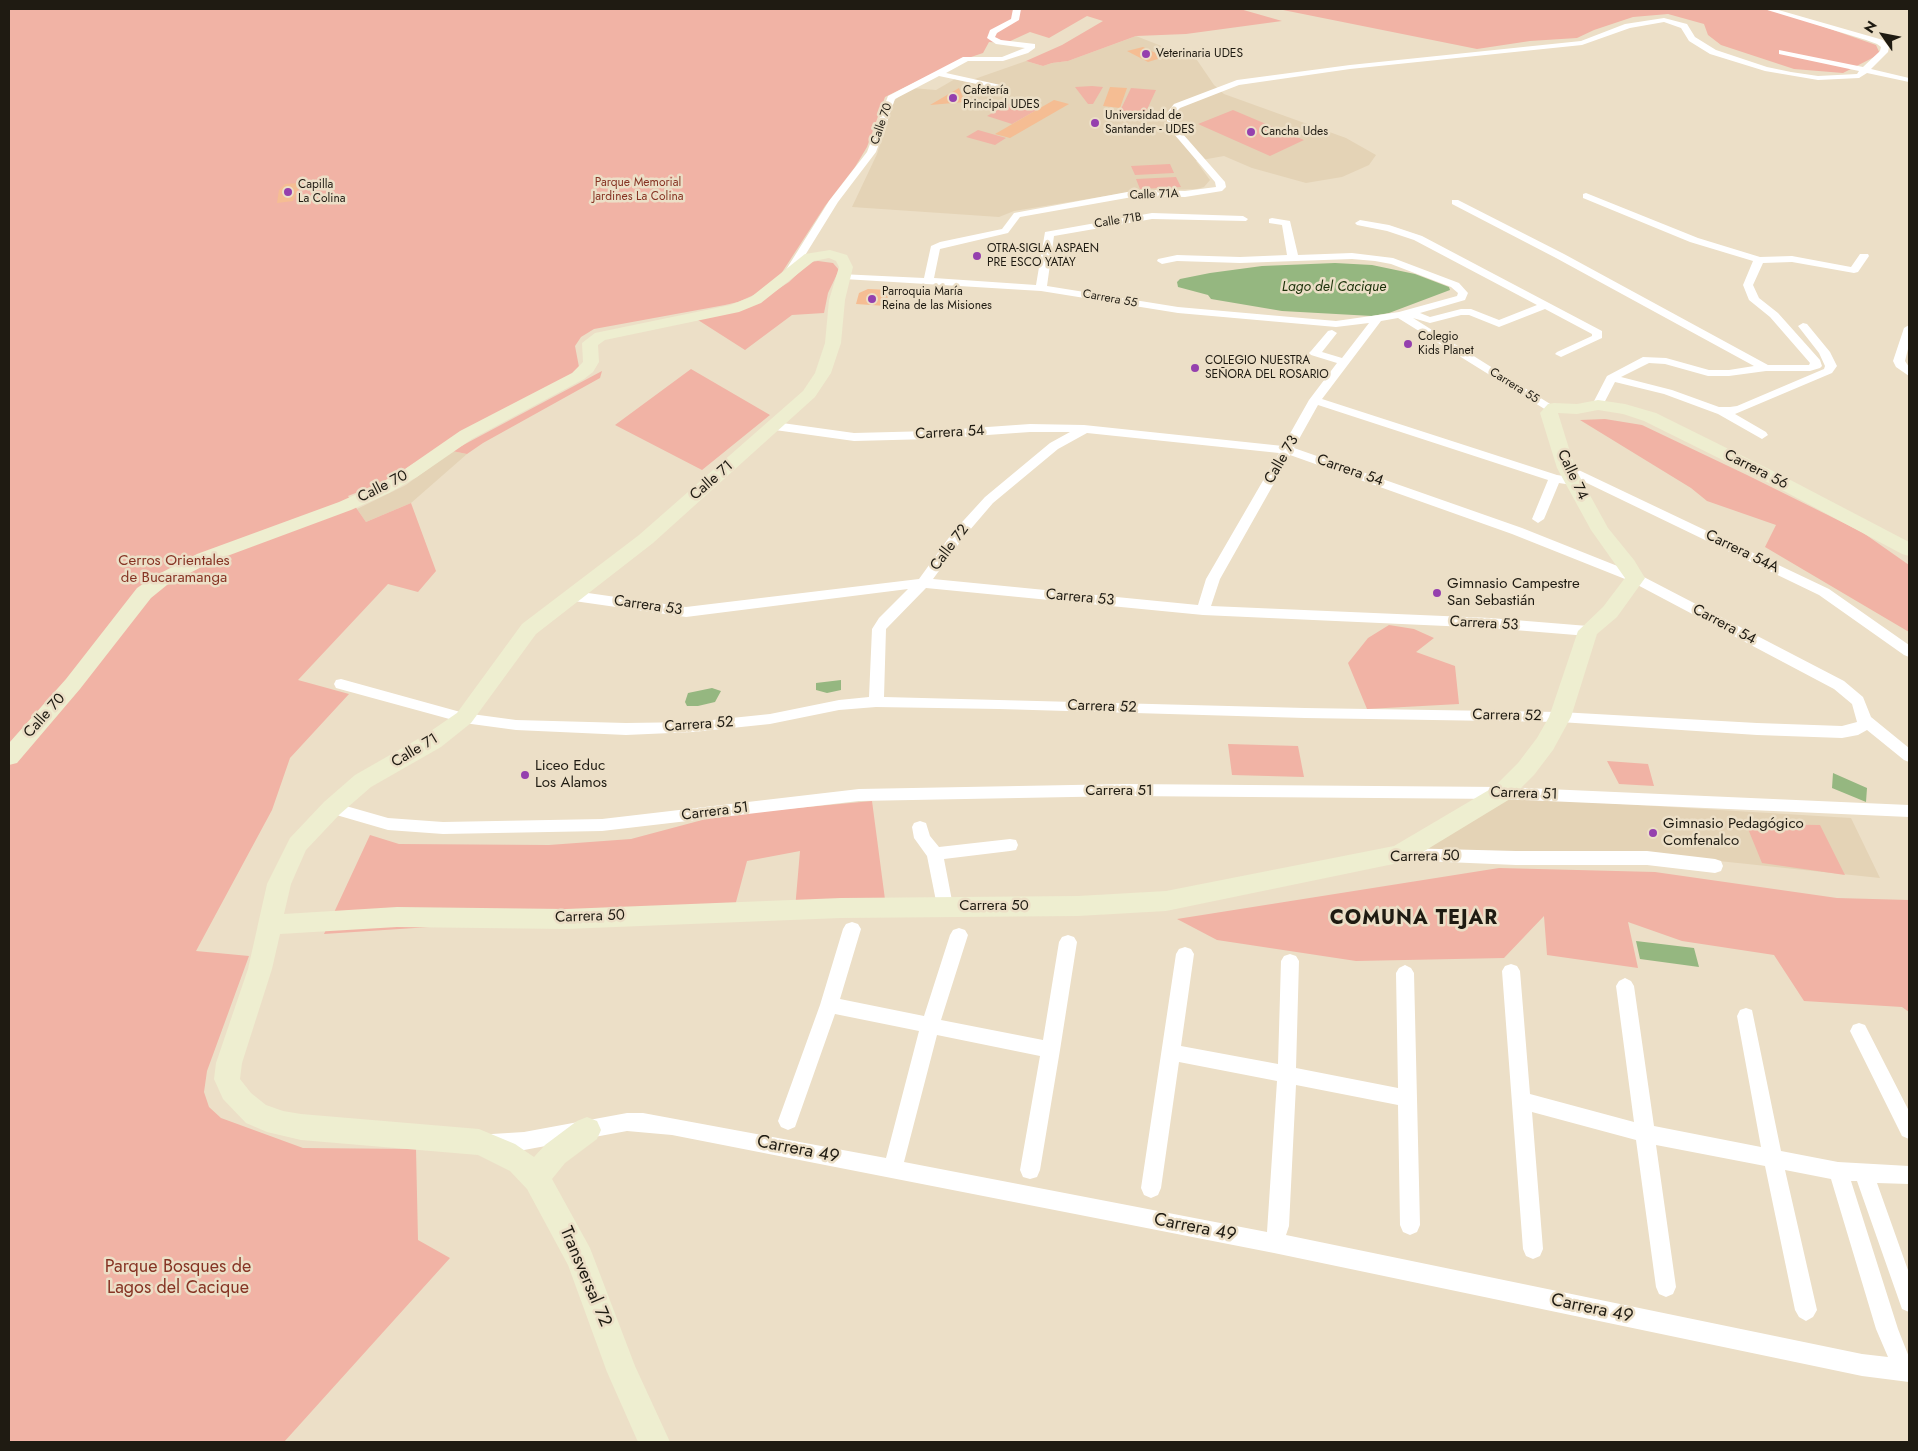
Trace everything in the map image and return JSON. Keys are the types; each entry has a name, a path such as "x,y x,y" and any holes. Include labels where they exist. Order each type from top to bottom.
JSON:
{"street":[{"name":"Calle 70","path":"786,278 834,201 871,152 891,98 937,73 970,58 996,60 1025,51 1032,46 999,42 991,38 993,32 1015,20 1017,9"},
{"path":"1768,9 1880,42 1885,47 1884,52 1867,70"},
{"name":"Calle 71A","path":"928,281 935,248 940,245 1005,231 1017,215 1138,193 1194,193 1219,189 1221,187 1220,182 1171,125 1170,114 1177,106 1237,83 1350,67 1582,43 1628,26 1664,20 1684,26 1692,38 1714,52 1765,69 1825,78 1860,76 1867,70"},
{"path":"1782,52 1909,80"},
{"path":"937,73 1002,88"},
{"path":"1586,196 1694,240 1759,260 1792,259 1851,270 1864,256"},
{"path":"1455,202 1560,256 1766,368"},
{"name":"Calle 71B","path":"1042,288 1049,234 1128,218 1152,216 1243,219"},
{"path":"1162,261 1177,258 1240,260 1293,258 1287,223 1272,222"},
{"path":"1360,223 1404,232 1598,333 1599,336 1561,354"},
{"path":"1385,234 1446,253"},
{"path":"806,246 842,266"},
{"name":"Carrera 55","path":"842,266 928,281 1042,288 1154,307 1220,315 1336,324 1410,313 1456,300 1461,298 1463,293 1455,286 1393,262 1376,258 1352,256 1293,258"},
{"name":"Calle 70","path":"9,757 73,684 144,593 160,581 204,558 345,506 390,485 473,431 578,376 586,370 591,362 590,343 600,336 734,309 756,300 786,278 800,264 822,258 839,261 842,266"},
{"path":"1551,409 1559,407 1584,409 1598,405 1611,378 1647,359 1708,373 1729,373 1766,368 1810,368 1816,366 1816,362 1774,315 1754,300 1748,285 1759,260"},
{"name":"Calle 71","path":"479,1142 283,1124 256,1114 232,1090 228,1079 229,1063 260,969 279,884 286,866 298,844 332,808 363,781 433,741 464,718 530,629 646,539 809,394 823,373 833,343 842,266"},
{"path":"1410,313 1425,320 1465,312 1477,314 1499,324 1547,305"},
{"name":"Carrera 55","path":"1410,313 1437,336 1551,409"},
{"name":"Calle 73","path":"1203,610 1214,579 1315,400 1377,319"},
{"path":"1722,411 1741,408 1802,380 1828,371 1831,366 1824,352 1803,326"},
{"path":"1909,328 1899,360 1900,365 1909,373"},
{"path":"1332,333 1315,353 1344,362"},
{"path":"1611,378 1668,392 1722,411 1762,435"},
{"name":"Carrera 54A","path":"1315,400 1564,476 1824,592 1909,652"},
{"name":"Carrera 56","path":"1598,405 1625,409 1664,423 1909,550"},
{"name":"Calle 74","path":"1551,409 1548,413 1564,476 1635,578"},
{"name":"Carrera 54","path":"775,426 854,436 931,435 1030,428 1084,429 1288,450 1517,531 1635,578 1839,684 1858,701 1865,720"},
{"name":"Calle 72","path":"876,702 879,629 884,621 923,583 958,535 989,500 1054,446 1084,429"},
{"path":"1538,519 1564,476"},
{"path":"1400,854 1502,793 1526,769 1545,744 1560,717 1588,631 1610,612 1635,578"},
{"name":"Carrera 53","path":"574,596 686,612 923,583 1203,610 1490,623 1588,631"},
{"name":"Carrera 52","path":"341,684 464,718 516,724 626,729 693,727 770,719 839,705 876,702 1305,713 1560,717 1757,729 1842,732 1858,729 1864,725 1865,720"},
{"path":"1865,720 1909,756"},
{"name":"Carrera 51","path":"332,808 388,824 443,828 602,825 859,795 1125,790 1502,793 1909,811"},
{"path":"920,827 922,838 935,854 945,906"},
{"path":"935,854 1010,845"},
{"name":"Carrera 50","path":"270,925 397,917 566,919 813,908 1078,906 1166,901 1400,854 1516,858 1647,858 1714,866"},
{"path":"788,1121 829,1004 852,930"},
{"path":"893,1168 930,1025 959,935"},
{"path":"1030,1170 1068,942"},
{"path":"1151,1188 1185,954"},
{"path":"1274,1243 1279,1226 1287,1074 1290,961"},
{"path":"1511,971 1533,1249"},
{"path":"1405,973 1410,1225"},
{"path":"1625,986 1666,1287"},
{"path":"829,1004 1051,1050"},
{"path":"1746,1016 1773,1158 1806,1310"},
{"path":"1859,1031 1909,1130"},
{"path":"1171,1052 1407,1098"},
{"path":"1521,1100 1646,1134 1838,1171 1909,1175"},
{"name":"Carrera 49","path":"479,1142 524,1141 612,1124 643,1122 893,1168 1274,1243 1842,1361 1906,1371"},
{"path":"537,1180 545,1165 555,1154 587,1130"},
{"name":"Transversal 72","path":"479,1142 505,1153 520,1162 537,1180 558,1214 580,1258 622,1372 654,1442"},
{"path":"1838,1171 1887,1330 1906,1371"},
{"path":"1864,1173 1909,1302"}],"shaded area":[{"name":"Universidad de Santander - UDES","path":"1136,36 1197,60 1214,85 1224,94 1346,138 1376,155 1369,165 1342,177 1306,183 1252,168 1224,156 1196,161 1210,180 1204,187 1197,189 1137,191 1014,211 999,217 852,207 877,154 894,101 901,94 912,88 936,90 955,79 966,82 1026,61 1043,66 1068,61"},
{"path":"452,451 467,454 411,503 366,522 357,509 406,485"},
{"name":"Gimnasio Pedagógico Comfenalco","path":"1506,797 1851,818 1880,878 1662,855 1421,849"}],"green space":[{"path":"9,9 1240,9 1282,21 1186,34 1136,36 1068,61 1043,66 1026,61 1062,45 1103,21 1087,16 1049,38 1030,32 1006,43 989,42 983,53 956,62 885,97 867,147 855,167 825,206 779,277 756,294 738,302 725,305 594,329 581,337 575,346 579,367 575,373 423,458 386,481 348,496 366,522 411,503 436,571 418,592 388,584 298,680 349,694 290,758 272,810 196,951 249,956 207,1071 204,1092 209,1107 221,1118 303,1148 416,1149 418,1240 450,1258 284,1442 9,1442"},
{"path":"1278,9 1764,9 1793,16 1876,45 1880,54 1843,73 1794,69 1721,45 1708,35 1704,24 1668,14 1633,17 1594,30 1577,38 1530,41 1477,49"},
{"path":"1075,87 1103,87 1093,104 1088,104"},
{"path":"1131,88 1156,90 1145,114 1120,111"},
{"path":"1017,99 1042,107 1012,124 987,116"},
{"name":"Cancha Udes","path":"1233,110 1304,140 1270,156 1198,124"},
{"path":"978,130 1006,138 995,145 966,137"},
{"path":"1170,164 1174,173 1135,175 1131,166"},
{"path":"1176,177 1181,187 1140,189 1136,179"},
{"path":"810,262 833,263 839,270 828,293 824,313 792,315 745,350 698,320 754,305 789,282"},
{"path":"691,369 770,415 702,470 615,425"},
{"path":"602,371 600,378 483,443 467,454 452,451"},
{"path":"1605,419 1642,425 1862,532 1909,565 1909,632 1765,547 1776,525 1707,501 1691,488 1580,420"},
{"path":"1389,625 1414,629 1434,638 1416,652 1455,666 1459,704 1367,709 1348,663 1368,638"},
{"path":"1228,744 1298,746 1304,777 1232,775"},
{"path":"1607,761 1648,764 1654,786 1619,784"},
{"path":"872,801 886,907 795,909 800,851 747,861 732,917 460,925 324,934 370,835 399,844 549,845 631,839 721,815"},
{"path":"1746,824 1820,825 1845,875 1762,863"},
{"path":"1499,868 1655,872 1837,898 1909,900 1909,1012 1902,1007 1804,1001 1774,955 1682,941 1628,922 1638,968 1547,955 1544,916 1504,958 1356,961 1217,940 1177,919"}],"water":[{"name":"Lago del Cacique","path":"1335,263 1372,265 1415,274 1449,287 1450,290 1389,313 1372,316 1282,311 1211,299 1208,295 1178,287 1177,282 1180,279 1210,273 1262,266"},
{"path":"841,680 841,690 827,693 816,690 816,683"},
{"path":"712,688 721,691 715,702 698,706 687,706 685,702 688,693"},
{"path":"1833,773 1867,788 1866,802 1832,788"},
{"path":"1636,941 1694,948 1699,967 1640,959"}],"building":[{"name":"Veterinaria UDES","path":"1143,47 1164,57 1148,62 1127,51"},
{"path":"1110,87 1127,88 1120,108 1103,106"},
{"path":"959,88 965,102 930,105"},
{"path":"1054,100 1069,104 1010,138 995,134"},
{"name":"Capilla La Colina","path":"301,183 293,201 277,203 279,190 285,184"},
{"name":"Parroquia María Reina de las Misiones","path":"868,289 889,290 886,306 856,304 859,293"}],"place":[{"name":"Veterinaria UDES","path":"1146,54"},
{"name":"Cafetería Principal UDES","path":"953,98"},
{"name":"Universidad de Santander - UDES","path":"1095,123"},
{"name":"Cancha Udes","path":"1251,132"},
{"name":"Capilla La Colina","path":"288,192"},
{"name":"OTRA-SIGLA ASPAEN PRE ESCO YATAY","path":"977,256"},
{"name":"Parroquia María Reina de las Misiones","path":"872,299"},
{"name":"Colegio Kids Planet","path":"1408,344"},
{"name":"COLEGIO NUESTRA SEÑORA DEL ROSARIO","path":"1195,368"},
{"name":"Gimnasio Campestre San Sebastián","path":"1437,593"},
{"name":"Liceo Educ Los Alamos","path":"525,775"},
{"name":"Gimnasio Pedagógico Comfenalco","path":"1653,833"}],"district":[{"name":"COMUNA TEJAR","path":"1414,919"}],"park label":[{"name":"Parque Memorial Jardines La Colina","path":"638,190"},
{"name":"Cerros Orientales de Bucaramanga","path":"174,570"},
{"name":"Parque Bosques de Lagos del Cacique","path":"178,1278"}]}
